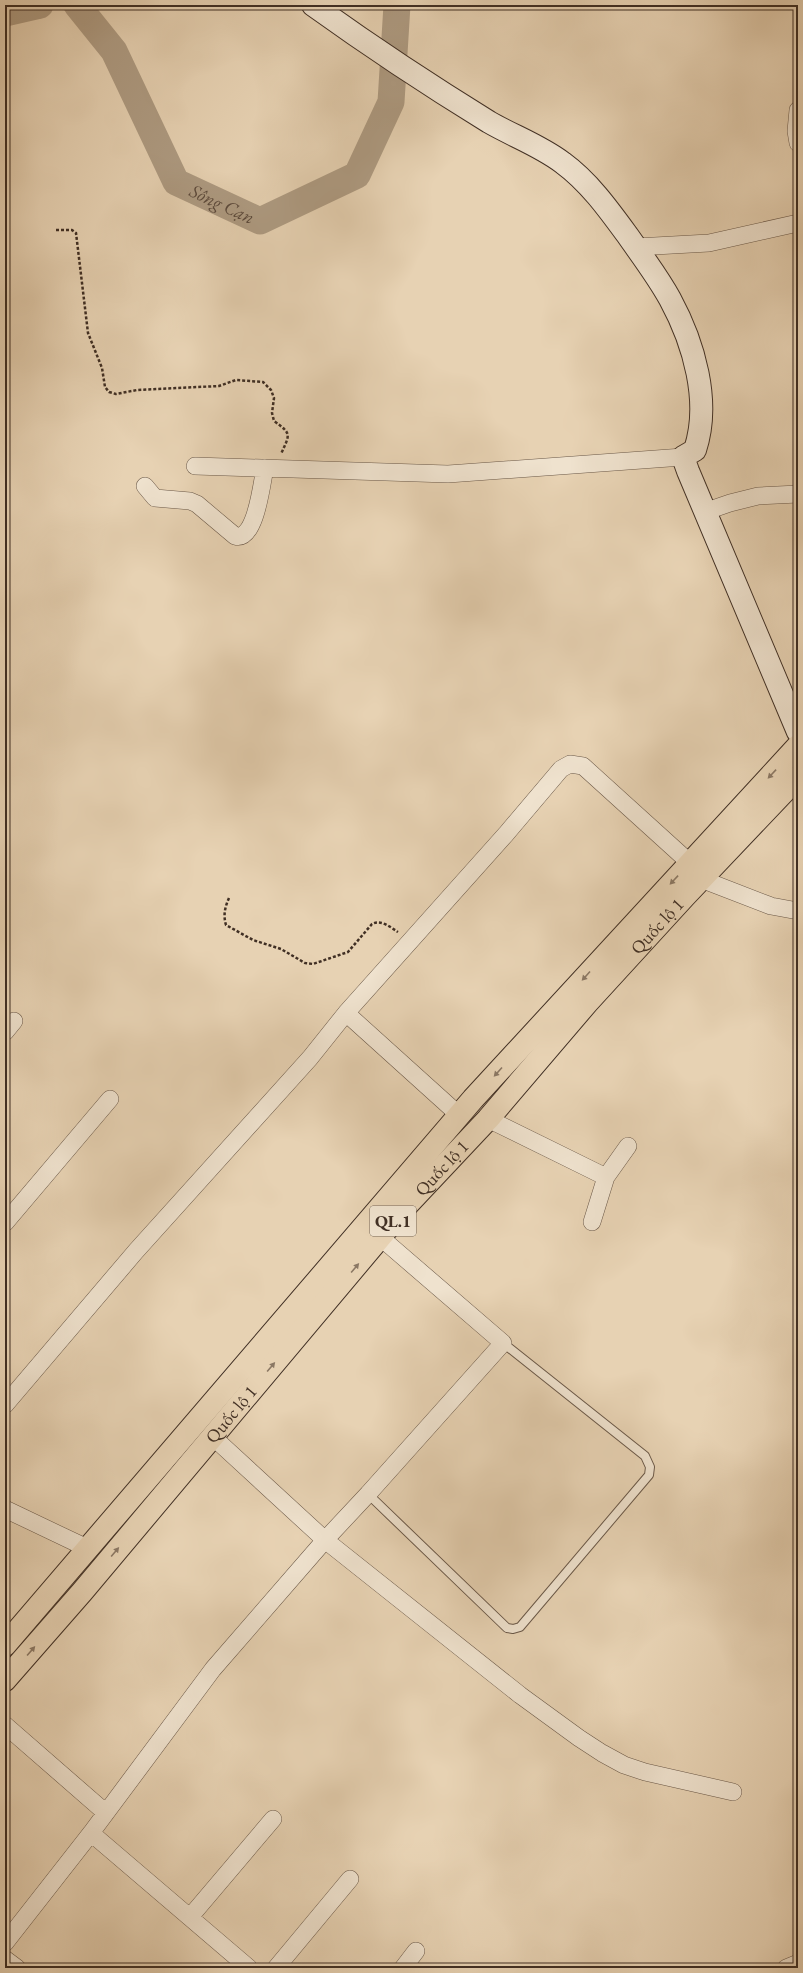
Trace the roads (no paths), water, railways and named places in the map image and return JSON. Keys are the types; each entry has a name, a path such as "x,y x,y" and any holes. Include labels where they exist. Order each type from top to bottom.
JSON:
{"highway":[{"name":"Quốc lộ 1","path":"5,1680 213,1437 408,1204 488,1119 587,1003 798,746"},
{"name":"Quốc lộ 1","path":"5,1645 459,1115 695,871 798,777"}],"street":[{"path":"194,466 448,474 683,457 694,450 698,439 702,409 694,363 687,337 670,298 636,247 584,181 563,163 490,122 420,78 313,5"},
{"path":"798,110 796,132 798,143"},
{"path":"636,247 709,243 798,223"},
{"path":"683,457 704,512 798,732"},
{"path":"145,486 155,498 190,501 197,504 235,536 239,537 243,536 255,517 265,468"},
{"path":"704,512 730,503 758,496 798,494"},
{"path":"5,1405 136,1250 310,1058 346,1013 412,940 561,769 570,764 583,766 695,871 771,906 798,911"},
{"path":"346,1013 459,1115"},
{"path":"5,1223 110,1099"},
{"path":"488,1119 606,1177"},
{"path":"592,1222 606,1177 628,1146"},
{"path":"5,1943 91,1833 213,1669 325,1540 368,1494 503,1342 380,1237"},
{"path":"213,1437 325,1540 520,1695 602,1753 624,1765 645,1772 733,1792"},
{"path":"5,1510 87,1548"},
{"path":"5,1725 106,1813"},
{"path":"190,1917 273,1818"},
{"path":"91,1833 249,1968"},
{"path":"276,1968 350,1880"},
{"path":"403,1968 416,1951"},
{"path":"5,1958 17,1968"},
{"path":"786,1968 798,1963"}],"lane":[{"path":"368,1494 507,1628 513,1629 520,1626 649,1475 650,1467 645,1456 503,1342"}],"waterway":[{"name":"Sông Cạn","path":"5,13 40,5"},
{"name":"Sông Cạn","path":"77,5 114,51 176,182 260,221 357,175 391,102 397,5"}]}
